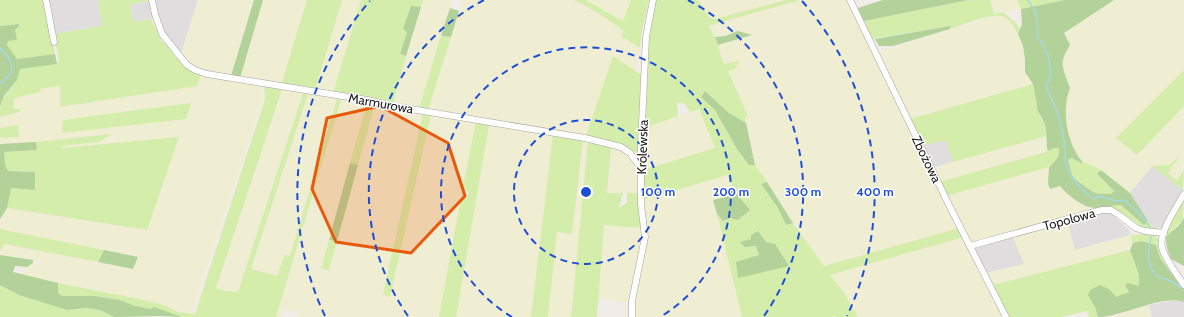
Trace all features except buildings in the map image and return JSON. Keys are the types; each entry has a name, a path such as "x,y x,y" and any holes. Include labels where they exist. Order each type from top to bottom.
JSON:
{"street":[{"path":"46,0 54,42"},
{"name":"Marmurowa","path":"152,0 162,34 187,65 206,74 585,138 620,147 630,153 641,168"},
{"name":"Królewska","path":"632,317 632,301 645,237 641,204 641,168 646,37 653,0"},
{"name":"Zbożowa","path":"850,0 1006,317"},
{"path":"1184,194 1167,224 1161,246 1168,261 1184,285"},
{"name":"Topolowa","path":"970,246 1102,210 1111,210 1136,228 1145,231 1164,233"}],"highlighted area":[{"path":"380,106 448,143 465,196 411,253 336,242 312,189 327,118"}],"shaded area":[{"path":"48,0 98,0 102,26 54,34"},
{"path":"154,0 198,0 181,54 167,37 161,26"},
{"path":"198,0 254,0 231,76 207,72 196,68 188,63 181,54"},
{"path":"263,0 307,0 281,85 240,78"},
{"path":"342,0 361,0 333,93 315,90"},
{"path":"423,0 452,0 419,108 393,104"},
{"path":"463,0 574,0 615,24 623,30 622,37 640,48 636,71 613,57 586,136 428,110"},
{"path":"585,0 631,0 623,22"},
{"path":"698,0 786,0 714,19 709,17"},
{"path":"800,0 847,0 860,22 959,228 823,266 804,241 782,204 755,165 745,117 748,116 728,71 739,61 724,64 718,45 751,35 738,31 725,36 715,37 708,26"},
{"path":"990,0 1017,0 1021,9 994,14"},
{"path":"1114,0 1184,0 1184,70 1159,97 1137,155 1184,106 1184,170 1177,180 1168,173 1178,158 1169,165 1152,166 1130,193 1101,170 1082,161 1077,155 1071,143 1065,110 1066,96 1070,88 1062,64 1064,54 1070,45 1064,33"},
{"path":"151,1 154,18 134,22 130,5"},
{"path":"997,15 1005,17 1012,23 1018,34 1023,46 1025,72 1033,84 910,119 877,52"},
{"path":"201,75 262,85 263,99 191,314 178,312 161,304 21,275 27,267 33,263 45,263 0,255 4,244 133,269 138,257 0,229 0,219 7,208 147,230 179,137 62,148 62,146 110,134 36,142 0,144 0,138 19,137 18,126 0,128 0,117 20,112 13,109 14,98 40,92 40,89 61,86 60,107 197,86"},
{"path":"282,89 303,93 238,292 225,291 216,288"},
{"path":"308,94 337,99 290,256 285,255 277,276 251,269"},
{"path":"341,100 367,103 321,268 328,270 375,104 423,113 383,295 390,297 431,114 476,122 439,317 297,317 298,313 284,309 282,317 276,317"},
{"path":"699,109 715,148 643,170 644,128"},
{"path":"489,125 553,134 531,317 456,317"},
{"path":"1046,136 1046,152 939,182 932,168"},
{"path":"946,139 953,162 932,168 922,146"},
{"path":"583,140 588,141 571,317 548,317 557,232 573,234"},
{"path":"611,147 620,149 629,155 636,166 639,176 639,193 607,193"},
{"path":"1152,166 1183,190 1163,227 1154,229 1130,193"},
{"path":"1049,167 1048,172 1070,197 1078,202 1094,208 1094,210 971,246 946,196"},
{"path":"727,174 737,194 713,200 742,317 634,317 635,292 642,261 643,200"},
{"path":"1100,213 1110,213 1130,231 1130,235 1075,250 1067,222"},
{"path":"1067,222 1075,250 1130,235 1133,243 1130,250 992,285 986,273 1024,264 1013,237"},
{"path":"604,224 642,228 643,234 630,303 599,299"},
{"path":"964,237 1005,317 858,317 844,293 830,275"},
{"path":"1013,237 1025,264 986,273 974,248"},
{"path":"1177,300 1184,302 1184,317 1152,317 1149,305"},
{"path":"1149,305 1152,317 1109,317"}],"green space":[{"path":"0,0 45,0 55,54 17,59 7,45 19,24 0,26"},
{"path":"98,0 148,0 130,5 134,22 151,19 162,42 168,46 176,58 180,58 201,75 197,86 60,107 60,86 40,89 40,92 14,98 13,109 20,109 20,112 0,117 2,101 16,82 19,69 57,64 59,61 54,34 102,26"},
{"path":"254,0 263,0 240,78 231,76"},
{"path":"307,0 342,0 315,90 281,85"},
{"path":"361,0 423,0 421,7 411,6 407,32 400,54 406,56 393,104 333,93"},
{"path":"574,0 585,0 623,21 631,0 649,0 641,36 640,48 622,37 623,30 598,13"},
{"path":"655,0 698,0 709,17 714,19 786,0 800,0 708,26 715,37 724,64 739,61 735,69 728,71 748,116 745,117 746,123 729,113 705,91 702,97 715,110 737,149 749,165 755,165 767,182 761,185 778,208 786,224 793,223 824,266 959,228 964,237 830,275 844,293 858,317 742,317 717,214 723,221 730,218 738,220 750,210 737,194 727,175 643,200 643,170 715,148 699,109 690,112 685,104 677,102 678,116 644,128 647,90 646,70 648,37","holes":["752,239 766,242 788,266 736,263 759,256 756,246 745,247 740,242"]},
{"path":"883,0 968,0 864,21 858,8"},
{"path":"968,0 990,0 994,14 1003,12 1015,22 1020,29 1018,34 1009,20 1004,17 993,16 950,29 949,26 871,39 864,21"},
{"path":"1017,0 1065,0 1021,9"},
{"path":"1065,0 1114,0 1064,33 1070,45 1066,51 1063,62 1064,71 1070,88 1066,106 1067,126 1069,136 1077,154 1082,161 1082,164 1072,158 1068,160 1072,175 1076,180 1093,192 1099,194 1111,194 1114,191 1097,174 1101,170 1130,193 1148,221 1144,225 1121,205 1098,208 1090,207 1075,200 1060,186 1050,189 1048,184 1049,167 1057,159 1059,148 1054,148 1049,151 1047,149 1045,124 1037,110 1033,84 1025,72 1023,46 1018,34 1022,24 1021,9"},
{"path":"411,6 421,7 406,56 400,54 407,32 403,29"},
{"path":"450,8 459,11 451,37 441,36"},
{"path":"19,24 15,30 17,40 8,41 7,45 17,59 55,54 57,64 20,69 17,80 4,96 0,107 0,26"},
{"path":"950,26 950,29 893,46 879,46 875,39"},
{"path":"738,31 752,35 718,45 715,37 725,36"},
{"path":"441,36 451,37 428,110 419,108"},
{"path":"613,56 642,75 639,158 636,158 630,151 586,136"},
{"path":"1184,70 1184,106 1137,155 1116,138"},
{"path":"1033,84 1037,110 1044,122 1046,136 953,162 946,140 922,146 910,119"},
{"path":"264,86 282,89 216,288 225,291 238,292 303,93 308,94 251,269 277,276 285,255 290,256 337,99 341,100 276,317 182,317 135,306 120,300 95,296 62,296 58,293 58,283 161,304 178,312 195,314 265,99"},
{"path":"705,91 729,113 746,123 755,165 749,165 737,149 715,110 701,97"},
{"path":"191,103 186,119 62,133 63,120"},
{"path":"367,103 375,104 358,165 350,163"},
{"path":"423,113 431,114 390,297 383,295"},
{"path":"476,122 489,125 456,317 439,317 461,197 467,198 469,191 462,191"},
{"path":"18,125 19,137 0,138 0,128"},
{"path":"111,134 99,142 62,146 62,148 179,137 147,230 7,208 11,187 35,190 35,172 8,171 3,152 37,150 36,142"},
{"path":"553,134 583,140 572,234 557,232 548,317 531,317"},
{"path":"588,141 611,147 607,193 623,193 619,207 621,207 627,202 627,193 639,193 642,228 604,225 597,317 571,317"},
{"path":"36,142 37,150 4,152 5,164 8,171 35,172 35,190 11,188 7,208 0,219 0,144"},
{"path":"1059,147 1057,158 1049,167 946,196 939,182 1046,152 1047,149 1049,151"},
{"path":"1180,156 1168,173 1177,180 1184,170 1183,190 1152,166 1169,165"},
{"path":"1072,158 1081,164 1082,161 1101,170 1097,175 1114,191 1111,194 1099,194 1093,192 1076,180 1072,175 1068,160"},
{"path":"350,163 358,165 337,241 329,240"},
{"path":"767,182 793,223 786,225 778,208 761,184"},
{"path":"737,194 750,210 738,220 730,218 723,221 717,214 713,200"},
{"path":"1184,198 1183,219 1166,238 1168,227"},
{"path":"1121,205 1144,225 1148,221 1154,229 1147,230 1115,209 1094,210 1094,208"},
{"path":"1184,218 1184,266 1171,259 1166,238"},
{"path":"0,229 104,250 98,262 4,244 0,252"},
{"path":"758,231 766,242 775,244 789,266 738,278 736,262 759,255 756,246 745,247 740,242 751,239 751,235"},
{"path":"1130,235 1154,235 1158,239 1164,260 1184,288 1184,291 1160,258 1156,245 1141,241 1133,243"},
{"path":"329,240 337,241 329,270 321,268"},
{"path":"1141,241 1156,245 1160,258 1184,291 1184,302 1176,300 1154,303 1119,314 1098,317 1095,307 1088,295 1090,290 1100,285 1109,289 1116,297 1129,292 1125,285 1128,283 1139,286 1139,275 1130,250 1133,243"},
{"path":"104,250 138,257 133,269 98,262"},
{"path":"1130,250 1139,275 1139,286 1116,298 1109,289 1088,295 1095,307 1098,317 1089,317 1087,311 1061,317 1008,317 992,285"},
{"path":"0,255 33,260 33,263 27,267 15,266 13,272 58,283 58,293 62,296 95,296 120,300 135,306 151,309 154,307 182,317 114,317 100,310 86,308 67,310 19,295 0,285"},
{"path":"0,285 19,295 67,310 86,308 100,310 114,317 0,317"}],"waterway":[{"path":"1028,0 1035,11 1037,18 1038,38 1043,44 1048,55 1051,76 1046,86 1058,114 1064,139 1066,165 1071,176 1093,199 1100,196 1116,201 1124,200 1137,211 1150,227"},
{"path":"0,48 11,61 12,72 3,82 0,83"},
{"path":"1151,237 1149,262 1153,271 1159,277 1166,279 1184,289"}]}
